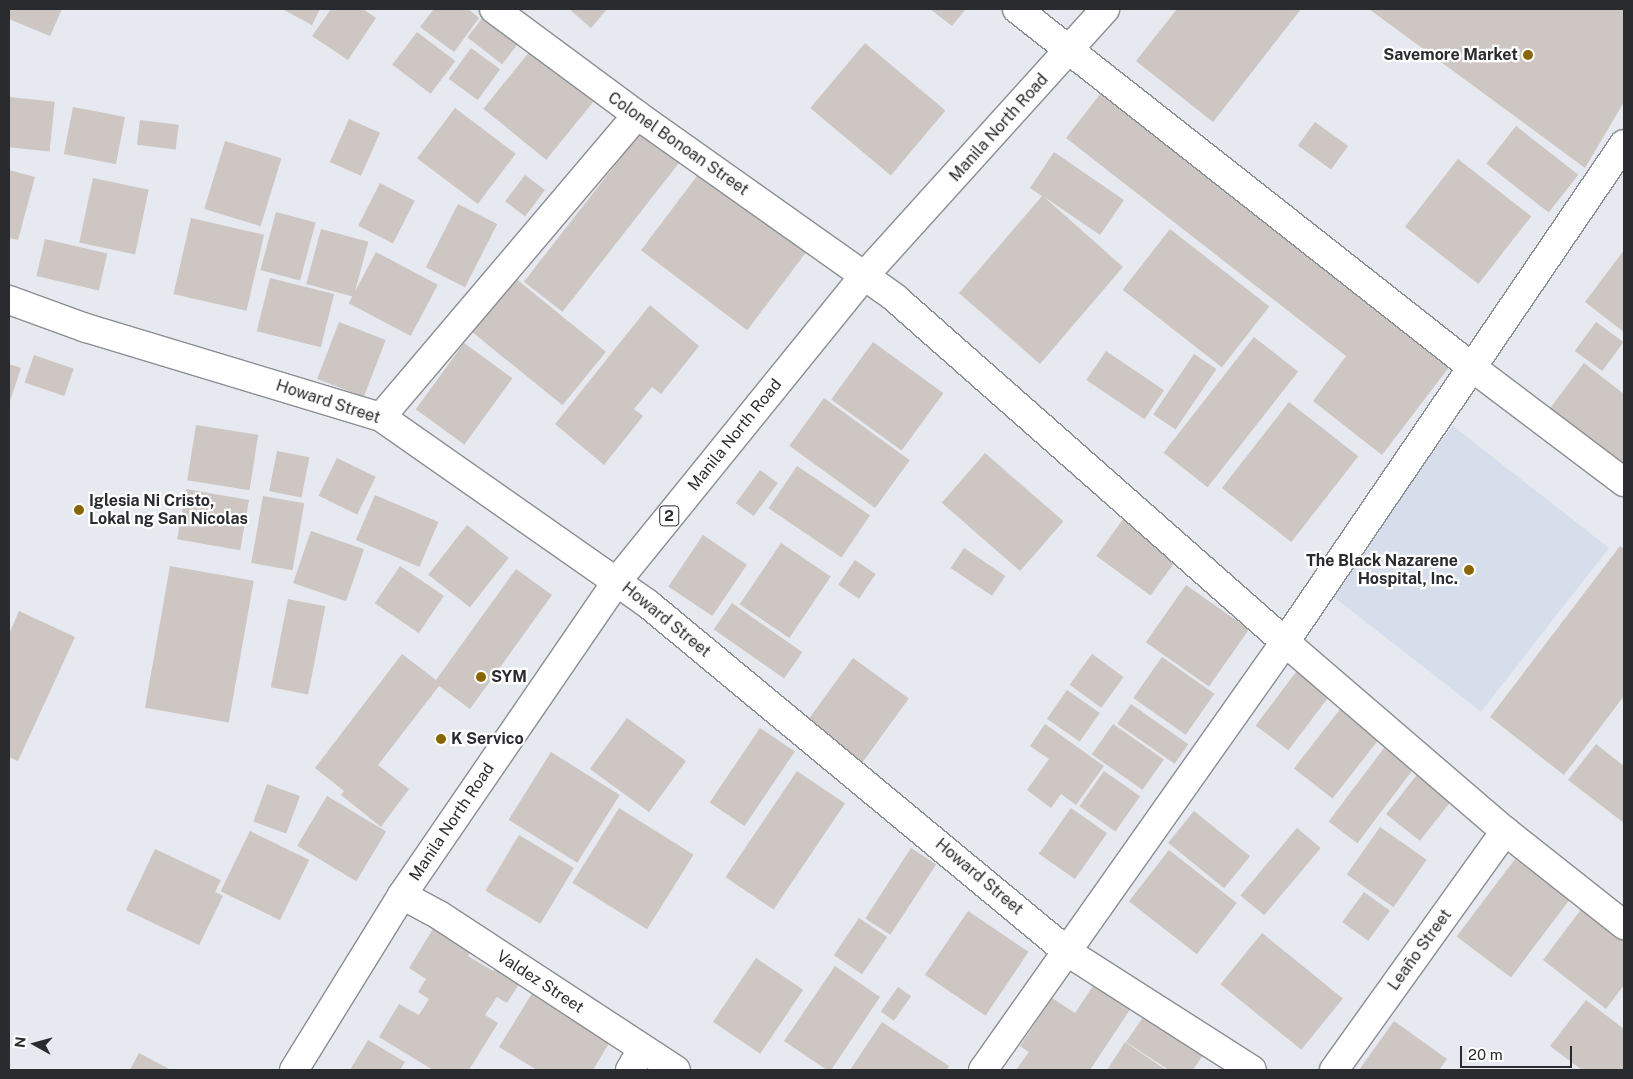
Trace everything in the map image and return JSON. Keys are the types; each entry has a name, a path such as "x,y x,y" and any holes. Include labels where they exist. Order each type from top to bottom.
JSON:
{"main road":[{"name":"Colonel Bonoan Street","path":"494,9 637,115 895,298 1286,642 1505,830 1624,925"},
{"path":"1017,9 1071,49 1473,368 1624,482"},
{"name":"Manila North Road","path":"294,1070 402,895 617,581 865,275 1106,9"},
{"path":"381,417 637,115"},
{"path":"984,1070 1070,952 1286,642 1624,144"},
{"name":"Howard Street","path":"9,300 96,330 381,417 617,581 1070,952 1252,1070"},
{"name":"Leaño Street","path":"1334,1070 1505,830"},
{"name":"Valdez Street","path":"402,895 439,915 636,1060 676,1070"}],"shaded area":[{"name":"The Black Nazarene Hospital, Inc.","path":"1453,426 1609,548 1481,712 1325,590"}],"building":[{"path":"9,9 62,9 50,36 9,19"},
{"path":"282,9 320,9 312,25"},
{"path":"331,9 363,9 376,18 348,60 312,36"},
{"path":"434,9 468,9 479,18 454,52 420,27"},
{"path":"569,9 607,9 591,28"},
{"path":"930,9 966,9 952,26"},
{"path":"1177,9 1301,9 1213,122 1136,61"},
{"name":"Savemore Market","path":"1369,9 1624,9 1624,102 1585,168"},
{"path":"484,16 519,43 502,64 467,37"},
{"path":"417,32 455,61 431,94 392,65"},
{"path":"865,43 945,110 891,176 810,108"},
{"path":"535,45 598,96 546,160 483,109"},
{"path":"471,48 500,69 478,100 449,79"},
{"path":"1104,89 1453,362 1382,455 1313,401 1346,356 1066,138"},
{"path":"9,97 55,102 50,152 9,147"},
{"path":"73,107 125,117 116,164 64,154"},
{"path":"455,108 516,154 478,204 417,158"},
{"path":"349,119 380,133 361,176 330,162"},
{"path":"140,120 179,125 176,150 137,145"},
{"path":"1315,122 1348,146 1331,170 1298,145"},
{"path":"1516,126 1578,175 1549,212 1486,164"},
{"path":"644,128 683,158 563,312 524,282"},
{"path":"225,141 281,158 261,226 204,209"},
{"path":"1054,152 1124,200 1100,235 1043,196 1123,267 1040,364 959,293 1042,196 1030,188"},
{"path":"1458,159 1531,216 1478,284 1405,227"},
{"path":"9,170 35,177 18,240 9,238"},
{"path":"700,172 806,252 747,330 641,250"},
{"path":"525,175 545,190 525,216 505,201"},
{"path":"93,178 149,190 135,254 79,243"},
{"path":"380,183 415,201 393,243 358,226"},
{"path":"458,204 497,224 465,287 426,267"},
{"path":"276,212 316,223 300,281 260,270"},
{"path":"191,218 264,235 247,311 173,294"},
{"path":"321,229 368,242 354,297 306,284"},
{"path":"1170,229 1269,307 1222,367 1123,290"},
{"path":"45,239 107,253 99,290 36,276"},
{"path":"1624,250 1624,332 1585,302"},
{"path":"376,252 438,285 411,336 349,303"},
{"path":"270,278 334,294 321,347 257,331"},
{"path":"515,278 606,352 563,405 472,332"},
{"path":"650,305 699,346 661,394 652,387 634,409 643,416 604,465 555,424"},
{"path":"339,322 386,340 364,397 317,379"},
{"path":"1596,322 1624,342 1602,371 1575,351"},
{"path":"1254,337 1298,371 1208,487 1163,453"},
{"path":"873,342 943,393 902,451 831,399"},
{"path":"464,343 513,378 464,445 416,409"},
{"path":"1106,351 1164,390 1144,419 1086,380"},
{"path":"1194,354 1216,369 1176,430 1153,415"},
{"path":"34,355 74,369 64,396 25,382"},
{"path":"1584,363 1624,394 1624,469 1548,411"},
{"path":"9,364 21,368 9,404"},
{"path":"824,398 910,460 875,508 789,446"},
{"path":"1289,402 1358,456 1291,542 1222,488"},
{"path":"196,425 258,435 249,490 187,480"},
{"path":"277,451 309,457 302,498 269,491"},
{"path":"985,453 1063,521 1020,571 942,503"},
{"path":"337,458 376,477 357,515 319,496"},
{"path":"797,466 870,515 841,557 768,508"},
{"path":"760,470 778,483 754,516 736,503"},
{"path":"186,489 249,500 240,550 177,539"},
{"path":"375,495 439,522 419,567 356,540"},
{"path":"263,496 304,503 293,570 251,563"},
{"path":"1124,518 1178,557 1151,595 1096,556"},
{"path":"467,525 509,558 470,607 428,575"},
{"path":"311,531 364,549 346,601 293,583"},
{"path":"703,535 747,565 712,616 668,586"},
{"path":"781,543 831,577 789,638 740,604"},
{"path":"1620,546 1624,549 1624,696 1564,775 1490,717"},
{"path":"964,548 1005,576 992,596 951,568"},
{"path":"855,560 876,574 859,599 838,585"},
{"path":"170,566 254,581 229,723 145,708"},
{"path":"400,566 444,596 419,633 375,603"},
{"path":"516,569 552,595 470,709 439,686 378,765 409,789 381,827 341,795 344,791 315,768 402,654 436,680"},
{"path":"1186,585 1249,629 1209,687 1146,642"},
{"path":"288,599 325,606 308,695 271,687"},
{"path":"732,603 802,652 784,679 714,629"},
{"path":"19,611 75,637 18,761 9,757 9,634"},
{"path":"1092,654 1124,677 1101,708 1070,685"},
{"path":"1162,657 1214,694 1186,735 1133,698"},
{"path":"853,658 909,699 862,762 807,722"},
{"path":"1302,664 1335,689 1288,750 1256,725"},
{"path":"1067,690 1100,713 1080,742 1047,719"},
{"path":"1345,703 1384,733 1333,799 1294,768"},
{"path":"1131,704 1188,744 1175,764 1117,724"},
{"path":"627,718 686,761 649,812 590,769"},
{"path":"1045,724 1104,766 1076,805 1061,794 1051,808 1027,790 1049,759 1030,746"},
{"path":"1113,724 1164,760 1143,790 1092,754"},
{"path":"760,728 795,751 744,826 710,803"},
{"path":"1387,744 1416,766 1357,843 1329,821"},
{"path":"1596,744 1624,766 1624,823 1568,780"},
{"path":"551,752 620,795 577,863 509,820"},
{"path":"1423,767 1457,793 1420,841 1386,814"},
{"path":"797,771 845,803 774,910 725,877"},
{"path":"1104,771 1140,796 1115,831 1079,806"},
{"path":"267,784 300,796 286,834 253,822"},
{"path":"327,796 386,832 356,881 297,846"},
{"path":"619,808 694,855 647,929 572,883"},
{"path":"1071,808 1107,833 1075,879 1039,854"},
{"path":"1194,811 1250,856 1224,888 1168,843"},
{"path":"1380,827 1427,860 1393,907 1347,875"},
{"path":"1297,828 1321,848 1264,915 1240,895"},
{"path":"250,831 309,860 280,920 221,891"},
{"path":"519,835 574,868 540,924 486,891"},
{"path":"911,848 936,864 890,935 865,918"},
{"path":"155,849 221,880 215,892 223,896 199,945 126,910"},
{"path":"1169,850 1237,903 1197,954 1129,901"},
{"path":"1515,859 1569,900 1511,977 1457,936"},
{"path":"1364,892 1390,911 1368,941 1342,922"},
{"path":"1585,904 1624,934 1624,985 1606,1009 1543,960"},
{"path":"968,911 1029,952 985,1016 925,975"},
{"path":"859,918 887,937 862,974 834,955"},
{"path":"439,919 477,942 468,956 493,971 500,961 524,976 507,1003 497,997 485,1015 498,1023 469,1070 433,1070 379,1037 399,1004 419,1015 429,999 418,992 426,979 409,968"},
{"path":"1262,933 1343,998 1301,1050 1220,984"},
{"path":"756,958 803,990 760,1054 713,1022"},
{"path":"835,966 880,997 831,1070 827,1070 784,1041"},
{"path":"1095,983 1131,1008 1090,1070 1016,1070 1029,1052 1020,1046 1052,998 1075,1013"},
{"path":"536,987 614,1035 593,1070 537,1070 499,1047"},
{"path":"898,987 911,996 894,1021 881,1012"},
{"path":"1586,1000 1624,1029 1624,1070 1582,1070 1550,1046"},
{"path":"1148,1010 1207,1049 1193,1070 1169,1070 1126,1042"},
{"path":"1394,1021 1447,1059 1439,1070 1359,1070"},
{"path":"882,1022 949,1066 947,1070 850,1070"},
{"path":"368,1040 405,1062 400,1070 350,1070"},
{"path":"1125,1042 1166,1070 1107,1070"},
{"path":"139,1053 171,1070 130,1070"}],"place":[{"name":"Savemore Market","path":"1528,55"},
{"name":"Iglesia Ni Cristo, Lokal ng San Nicolas","path":"79,510"},
{"name":"The Black Nazarene Hospital, Inc.","path":"1469,570"},
{"name":"SYM","path":"481,677"},
{"name":"K Servico","path":"441,739"}]}
